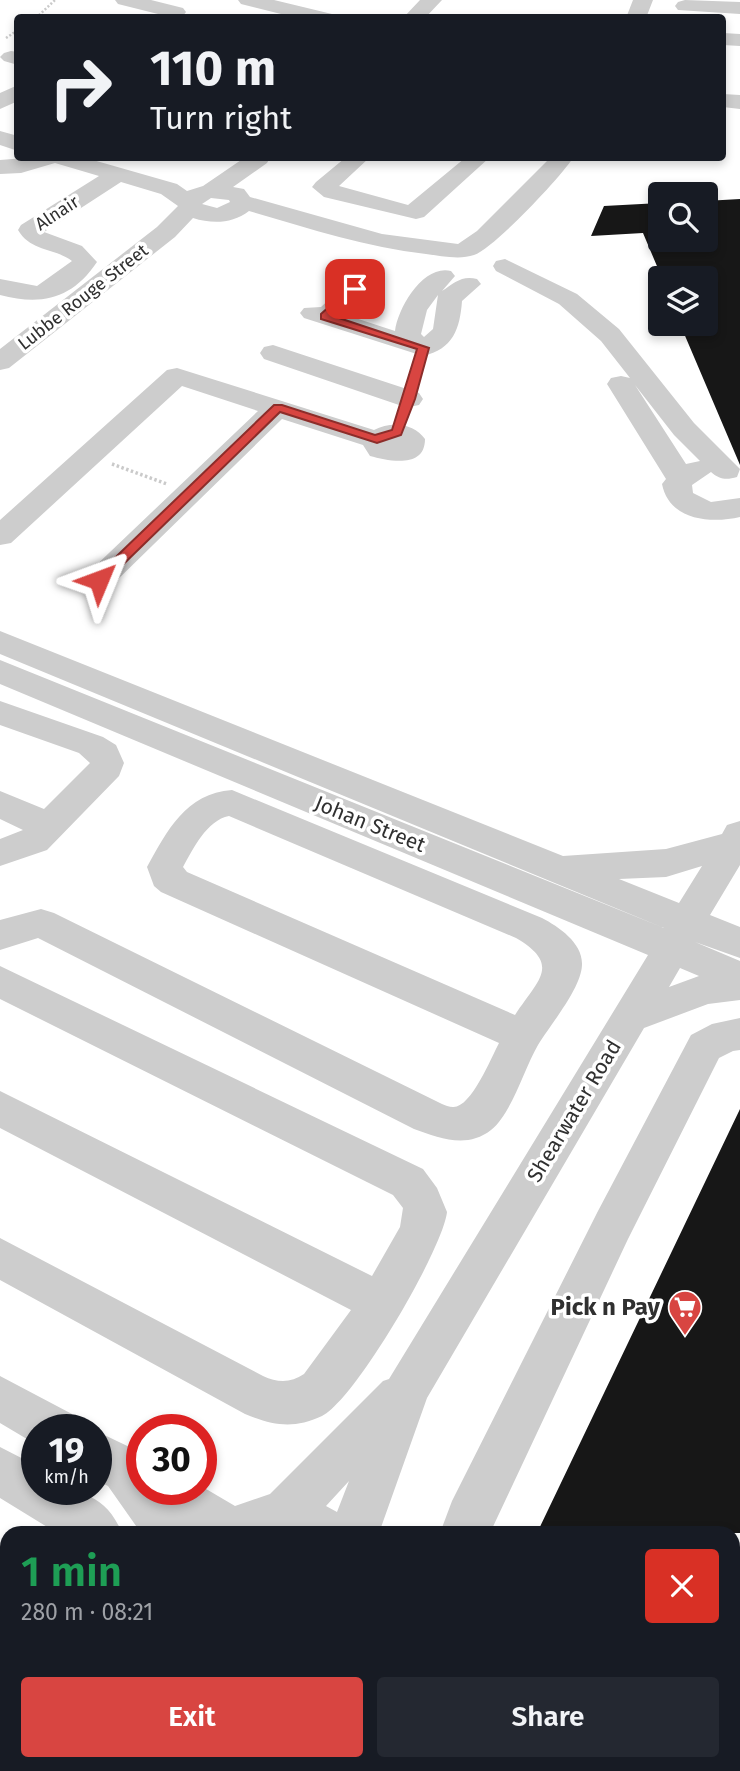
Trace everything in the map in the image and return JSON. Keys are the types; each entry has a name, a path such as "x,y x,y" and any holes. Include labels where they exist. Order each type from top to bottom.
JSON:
{"street":[{"path":"125,0 176,12"},
{"path":"248,0 269,12 294,14"},
{"path":"321,14 337,0"},
{"path":"417,14 432,0"},
{"path":"685,6 740,8"},
{"path":"0,167 46,161"},
{"path":"72,161 215,202 380,241 483,250 490,272 524,295 547,306 596,348 680,478 677,490 686,502 728,509 740,541"},
{"path":"354,161 324,187 332,192 408,212 422,210 475,161"},
{"path":"439,273 436,262 440,257 461,250 486,236 559,161"},
{"path":"370,275 319,315 424,348 440,340 447,330 449,298 490,272 580,161"},
{"path":"215,202 243,179 253,162"},
{"name":"Alnair","path":"0,287 27,295 43,294 79,270 85,262 79,253 35,238 30,230 118,174"},
{"path":"215,202 423,263 439,273 490,272 568,299 610,335 684,429 736,474"},
{"name":"Lubbe Rouge Street","path":"0,362 166,232 215,202"},
{"path":"424,348 408,337 408,319 439,273"},
{"path":"0,536 177,376 387,436 410,399 424,348"},
{"path":"273,353 410,399"},
{"path":"99,580 278,407"},
{"path":"680,478 695,470 736,474"},
{"name":"Johan Street","path":"0,642 556,868 680,935 740,976"},
{"name":"Johan Street","path":"0,671 617,926 740,943"},
{"path":"0,713 91,745 108,759 107,767 34,841 0,853"},
{"path":"0,935 41,923 429,1117 453,1125 475,1119 486,1107 523,1036 558,981 563,964 558,950 547,938 529,928 232,803 223,802 210,807 199,817 165,867 167,876 188,890 523,1036"},
{"path":"0,804 50,827"},
{"path":"556,868 666,863 737,839"},
{"name":"Shearwater Road","path":"304,1525 408,1388 737,839"},
{"path":"617,926 632,959 635,1010 706,989 740,985"},
{"path":"0,981 408,1182 423,1201 427,1215 419,1235 379,1303 326,1385 309,1398 289,1404 268,1402 247,1392 0,1258"},
{"path":"467,1526 612,1225 705,1047 726,1035 740,1034"},
{"path":"0,1108 379,1303"},
{"name":"Shearwater Road","path":"357,1526 408,1388"},
{"path":"0,1398 28,1414"},
{"path":"0,1471 90,1526"},
{"path":"152,1505 166,1526"},
{"path":"185,1505 220,1526"},
{"path":"243,1526 248,1523 304,1525"}],"path":[{"path":"40,14 55,0"},
{"path":"88,456 191,492"}],"building":[{"path":"740,199 740,465 685,336 718,336 718,266 657,266 651,252 718,252 718,200"},
{"path":"648,204 648,245 643,233 591,236 604,206"},
{"name":"Pick n Pay","path":"740,1109 740,1526 540,1526"}],"place":[{"name":"Pick n Pay","path":"685,1337"}],"route":[{"path":"99,580 278,407 377,440 385,434 397,433 424,348 325,317 355,289"}]}
